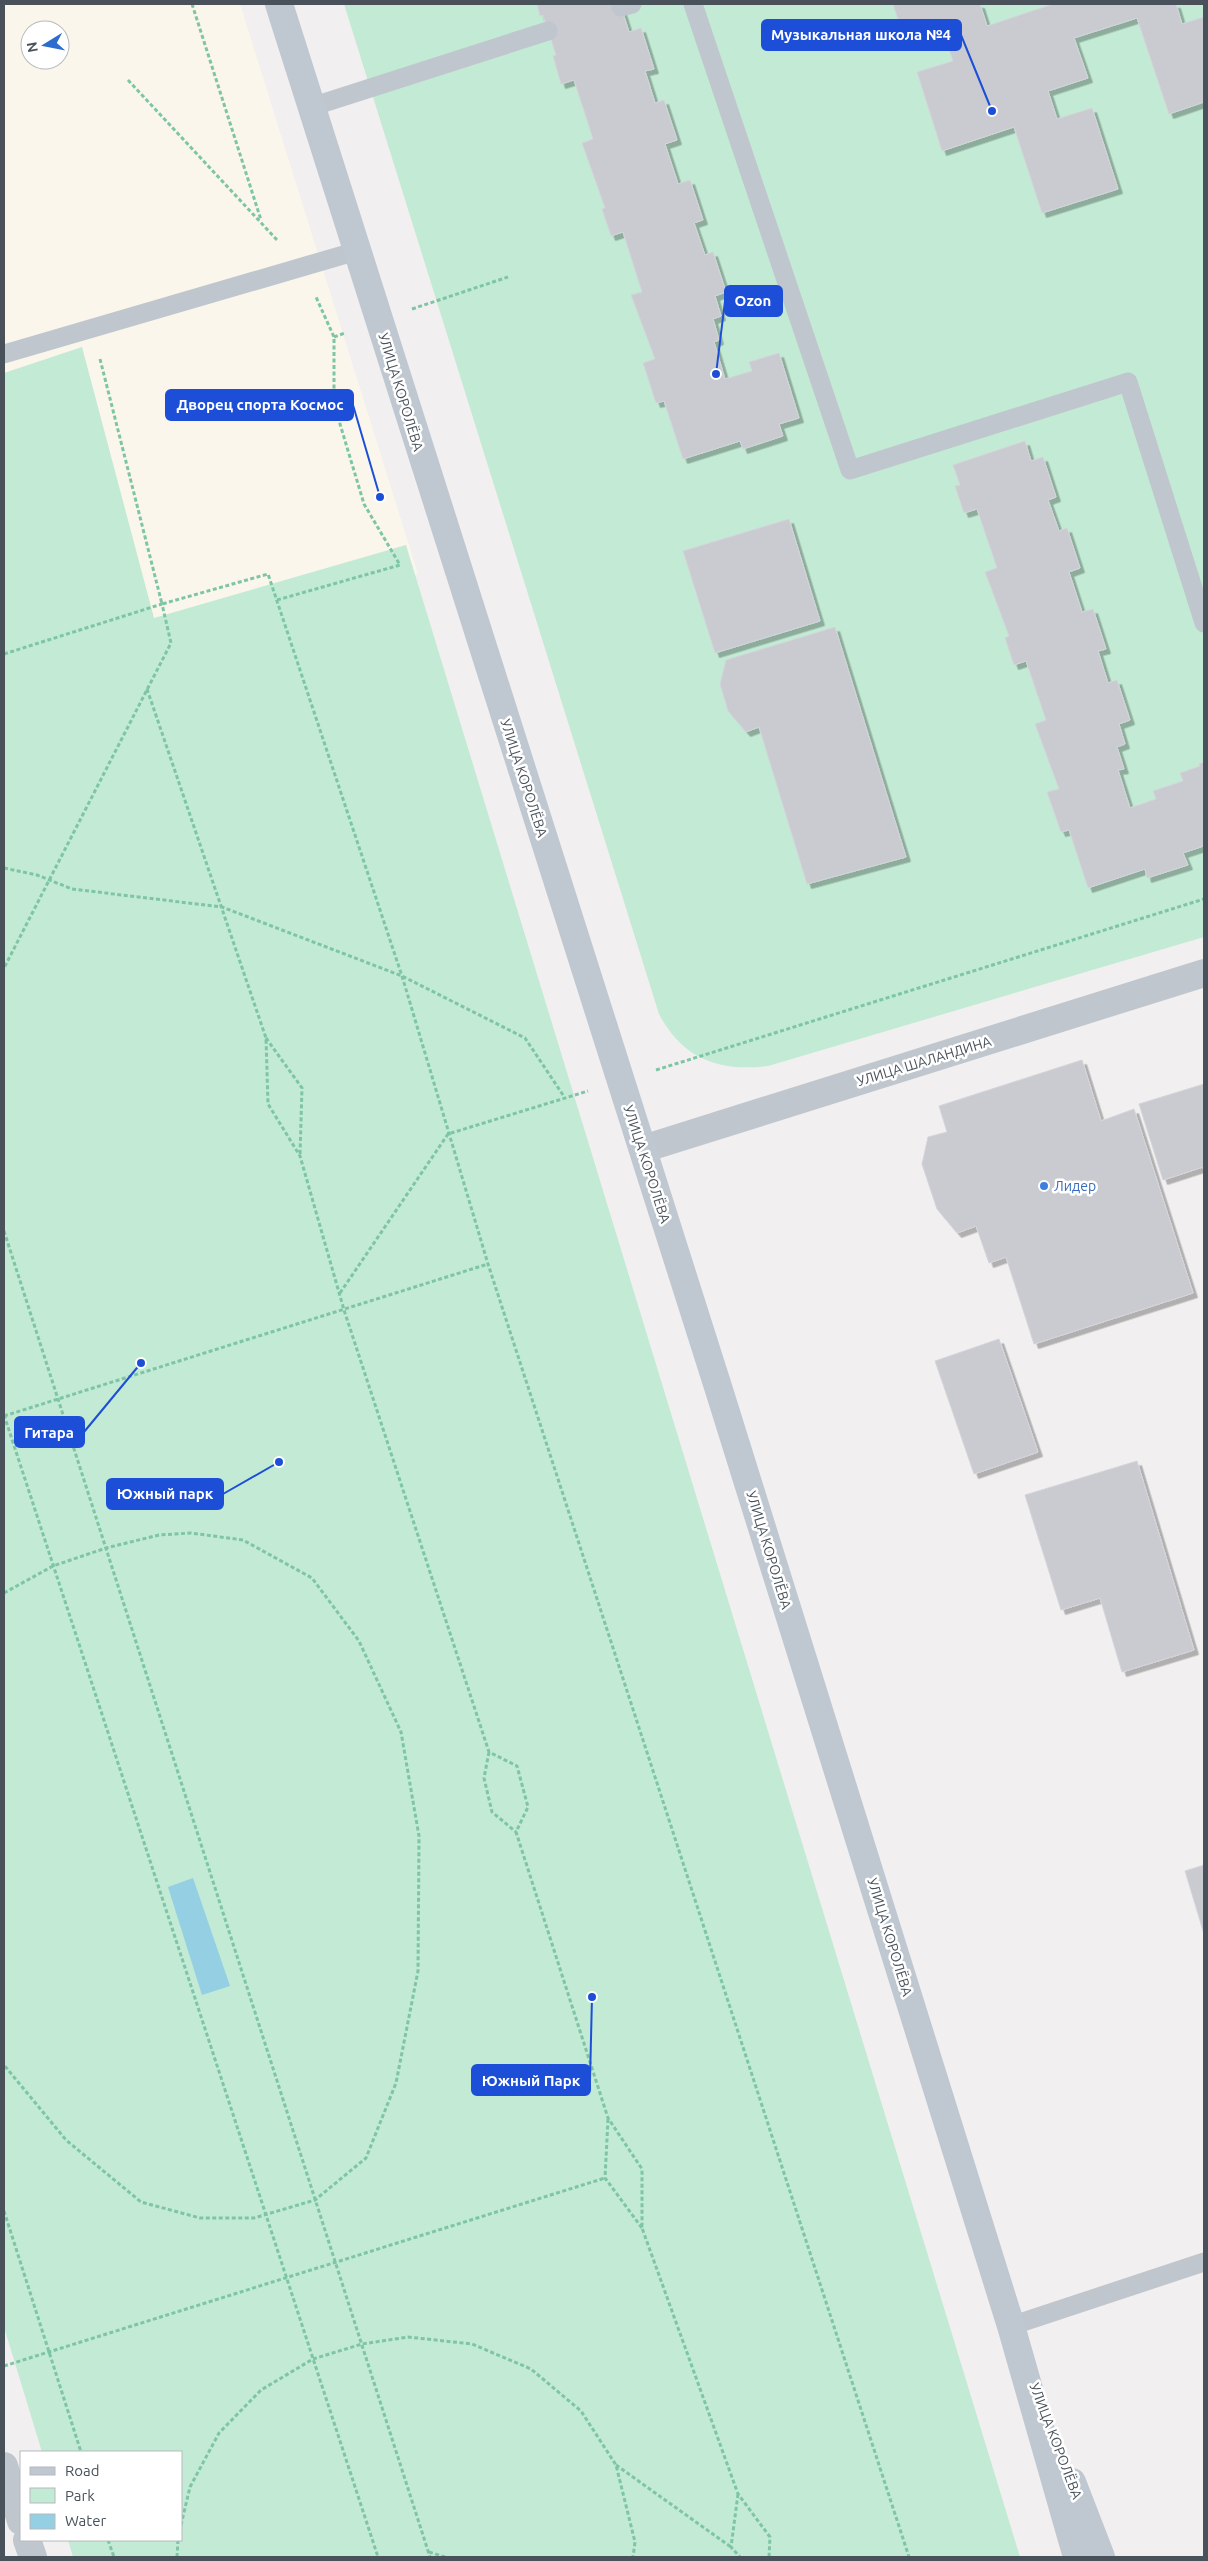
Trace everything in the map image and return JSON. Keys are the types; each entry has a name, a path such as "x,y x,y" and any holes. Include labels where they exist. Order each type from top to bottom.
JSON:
{"street":[{"name":"УЛИЦА КОРОЛЁВА","path":"279,4 643,1149 1011,2326 1077,2557"},
{"name":"УЛИЦА ШАЛАНДИНА","path":"643,1149 1204,973"},
{"name":"УЛИЦА КОРОЛЁВА","path":"1011,2326 1101,2557"},
{"path":"4,2466 20,2518"},
{"path":"27,2541 33,2557"}],"lane":[{"path":"693,4 850,470 1128,382 1204,623"},
{"path":"311,106 548,30"},
{"path":"4,354 357,251"},
{"path":"1011,2326 1204,2262"}],"path":[{"path":"192,4 262,224"},
{"path":"128,80 303,267 334,337 334,404 364,504 400,565 277,600"},
{"path":"334,337 379,320 508,278"},
{"path":"4,968 171,643 92,329"},
{"path":"4,654 162,604 268,574 402,976 488,1264 909,2557"},
{"path":"147,689 266,1038 268,1104 300,1156 344,1310 490,1752 484,1778 492,1812 516,1832 608,2118 642,2169 642,2228"},
{"path":"4,868 37,875 72,889 222,907 402,976 525,1038 565,1098"},
{"path":"339,1294 448,1134 1204,899"},
{"path":"266,1038 302,1088 300,1156"},
{"path":"4,1231 430,2557"},
{"path":"378,2557 4,1415 488,1264"},
{"path":"4,1593 53,1566 106,1548 160,1535 191,1533 243,1540 312,1578 359,1641 401,1732 419,1836 418,1971 396,2083 366,2158 315,2200 254,2218 200,2218 141,2202 66,2140 4,2065"},
{"path":"490,1752 517,1766 528,1807 516,1832"},
{"path":"608,2118 605,2178 642,2228 738,2494 770,2537 770,2557"},
{"path":"4,2366 605,2178"},
{"path":"4,2211 80,2451"},
{"path":"182,2521 190,2487 219,2433 261,2390 313,2359 362,2344 408,2337 472,2344 531,2369 581,2411 616,2465 635,2542 633,2557"},
{"path":"616,2465 731,2547 740,2557"},
{"path":"731,2547 738,2494"},
{"path":"108,2541 114,2557"},
{"path":"177,2557 178,2541"},
{"path":"428,2552 445,2557"}],"shaded area":[{"path":"4,4 240,4 418,574 4,687"}],"green space":[{"path":"344,4 1204,4 1204,937 768,1066 734,1067 718,1064 691,1052 679,1042 659,1014"},
{"path":"82,347 154,618 406,545 1020,2557 73,2557 68,2541 182,2541 182,2451 42,2451 4,2327 4,373"}],"water":[{"path":"193,1878 230,1986 202,1995 168,1887"}],"building":[{"path":"537,4 620,4 629,32 641,28 654,69 645,71 655,103 664,100 677,140 665,144 678,184 690,180 703,220 694,223 705,255 713,252 726,292 715,296 721,316 713,319 719,340 714,342 725,379 752,371 749,362 779,353 799,418 779,424 783,436 743,449 740,441 683,459 664,401 656,403 643,363 655,359 631,295 642,292 623,232 611,236 602,209 605,208 582,143 593,139 574,80 561,84 553,56 556,55 543,15 540,16"},
{"path":"893,4 980,4 987,26 1053,4 1176,4 1182,24 1204,17 1204,102 1169,114 1137,18 1074,38 1088,78 1048,91 1057,119 1092,108 1118,189 1042,213 1014,127 942,151 917,72 953,61 942,29 905,41"},
{"path":"1025,441 1031,461 1043,457 1056,497 1048,500 1059,531 1067,528 1080,568 1069,572 1082,612 1093,609 1106,649 1098,651 1108,683 1117,680 1130,720 1119,724 1125,744 1117,747 1124,769 1118,770 1130,808 1156,799 1153,791 1183,781 1180,773 1200,766 1199,764 1204,762 1204,846 1183,853 1188,865 1147,878 1145,869 1088,888 1069,830 1061,832 1047,792 1059,789 1035,724 1046,720 1026,661 1014,665 1005,638 1009,636 985,572 997,568 977,509 964,513 955,486 960,485 953,465"},
{"path":"789,519 820,621 715,653 683,551"},
{"path":"835,627 906,857 807,884 759,727 746,732 728,711 720,684 726,660"},
{"name":"Лидер","path":"1082,1060 1101,1121 1134,1109 1193,1293 1034,1344 1006,1257 989,1263 976,1226 957,1233 937,1209 922,1164 928,1137 947,1132 939,1106"},
{"path":"1204,1084 1204,1172 1203,1167 1163,1180 1139,1104"},
{"path":"999,1339 1038,1452 974,1474 935,1361"},
{"path":"1137,1461 1194,1650 1122,1672 1100,1598 1061,1610 1025,1495"},
{"path":"1204,1865 1204,1934 1185,1871"}],"place":[{"name":"Музыкальная школа №4","path":"992,111"},
{"name":"Ozon","path":"716,374"},
{"name":"Дворец спорта Космос","path":"380,497"},
{"name":"Лидер","path":"1044,1186"},
{"name":"Гитара","path":"141,1363"},
{"name":"Южный парк","path":"279,1462"},
{"name":"Южный Парк","path":"592,1997"}]}
